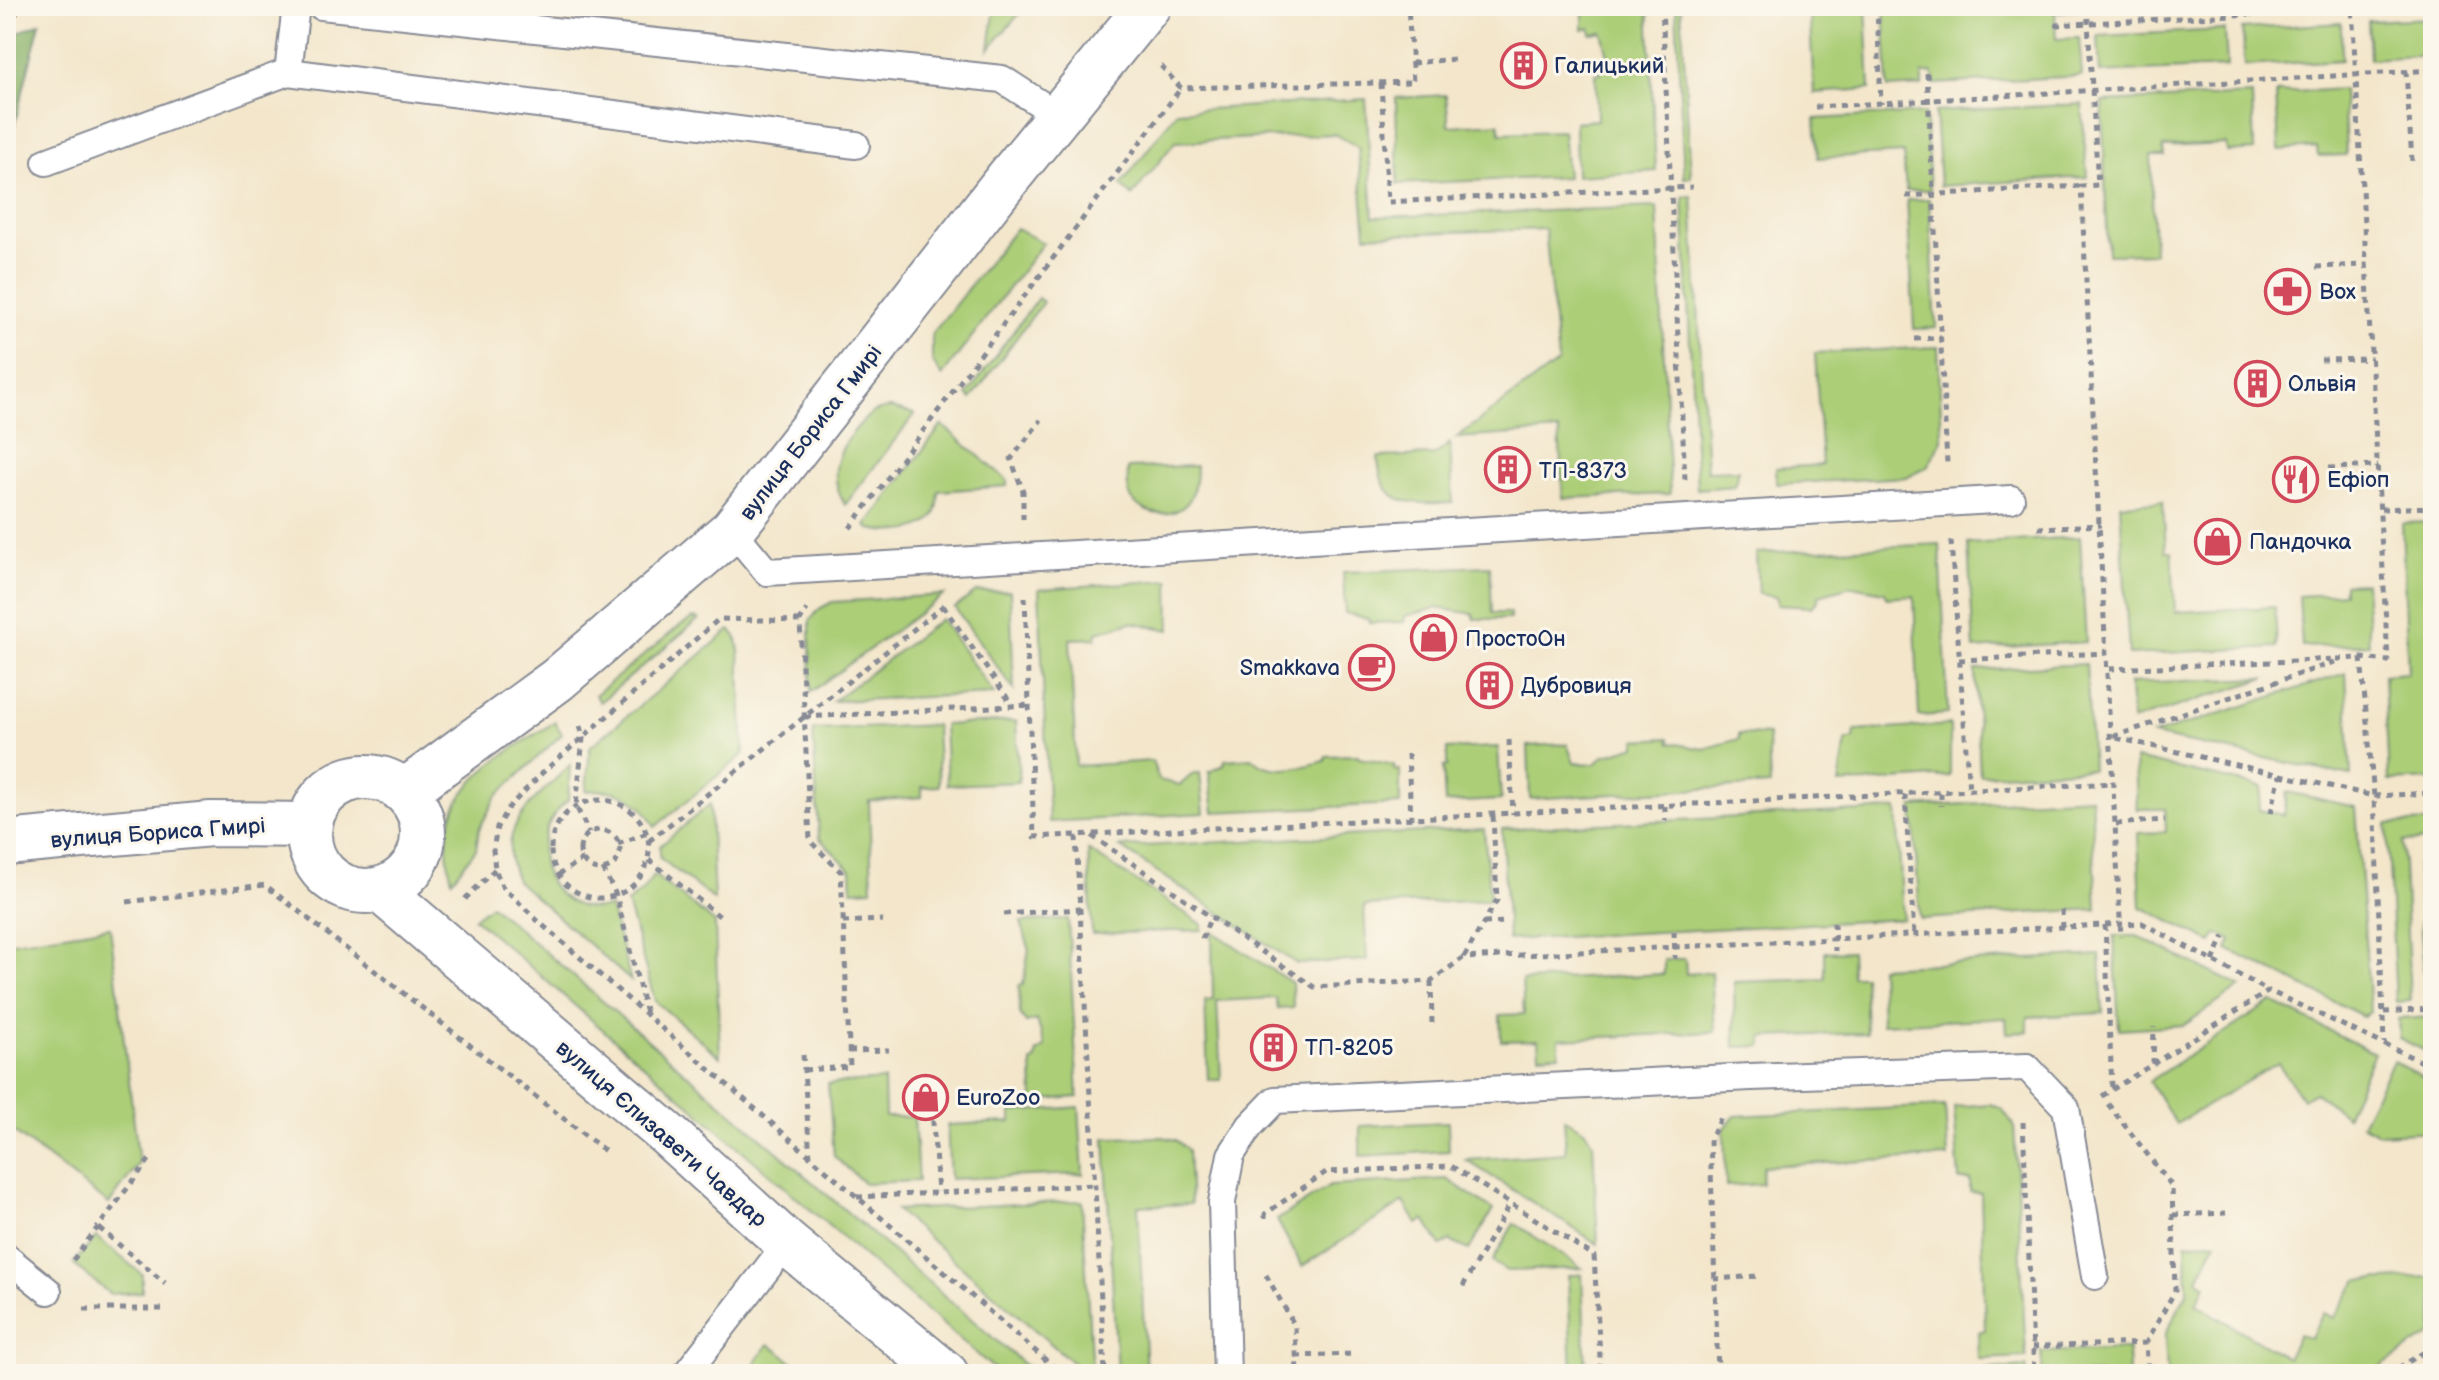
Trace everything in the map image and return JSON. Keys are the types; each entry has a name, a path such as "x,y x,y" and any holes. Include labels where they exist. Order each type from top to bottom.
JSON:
{"street":[{"name":"вулиця Бориса Гмирі","path":"405,791 557,680 732,530 1148,6"},
{"path":"356,777 373,777 405,791 422,822 423,839 419,857 409,872 380,890 360,891 343,886 327,876 316,861 309,843 315,808 325,794 339,783 356,777"},
{"name":"вулиця Бориса Гмирі","path":"6,843 211,824 310,825"},
{"name":"вулиця Єлизавети Чавдар","path":"380,890 668,1135 787,1243 946,1374"}],"lane":[{"path":"288,72 296,6"},
{"path":"321,6 1002,79 1059,116"},
{"path":"46,162 288,72 856,145"},
{"path":"732,530 767,572 2011,499"},
{"path":"1227,1374 1222,1202 1231,1155 1250,1126 1275,1100 2027,1067 2066,1108 2095,1276"},
{"path":"686,1374 787,1243"},
{"path":"6,1257 48,1291"}],"path":[{"path":"6,27 22,6"},
{"path":"1181,88 1413,82 1408,6"},
{"path":"1662,6 1687,518"},
{"path":"1877,6 1881,104"},
{"path":"1906,196 2098,185 2087,6"},
{"path":"2055,25 2394,6"},
{"path":"2109,669 2361,658 2388,661 2352,7"},
{"path":"1154,57 1181,88"},
{"path":"1412,63 1455,59"},
{"path":"1815,107 2433,70"},
{"path":"2406,71 2412,161"},
{"path":"1927,73 1949,503 1969,791"},
{"path":"1381,83 1388,202 1692,187"},
{"path":"851,527 1181,88"},
{"path":"2081,186 2121,937"},
{"path":"2316,267 2367,265"},
{"path":"1915,339 1941,338"},
{"path":"2321,360 2372,359"},
{"path":"1041,420 1011,459 1023,491 1034,837 2114,783"},
{"path":"2329,468 2378,466"},
{"path":"2381,509 2433,507"},
{"path":"649,841 952,599"},
{"path":"804,1070 850,1067 841,872 810,841 800,621 813,603"},
{"path":"943,606 1013,706"},
{"path":"800,621 719,619 543,772 508,808 497,827 493,850 495,869 502,886 647,1016 1062,1374"},
{"path":"1959,660 2107,653"},
{"path":"2361,658 2374,796 2384,1043"},
{"path":"2112,737 2344,659"},
{"path":"804,717 1030,705"},
{"path":"579,722 583,738 576,806 589,833"},
{"path":"2112,737 2374,796 2433,793"},
{"path":"1509,740 1513,814"},
{"path":"1408,754 1411,819"},
{"path":"2271,813 2280,775"},
{"path":"1941,793 1941,806"},
{"path":"1905,795 1914,934"},
{"path":"592,800 609,800 626,807 638,818 647,833 649,860 637,882 624,893 590,898 574,892 558,875 550,848 554,831 562,817 576,806 592,800"},
{"path":"1665,806 1665,821"},
{"path":"1091,835 1314,987 1431,981 1463,958 1497,900 1493,815"},
{"path":"2116,824 2165,820"},
{"path":"605,830 613,834 619,857 614,864 603,869 591,868 583,859 581,847 589,833 605,830"},
{"path":"618,844 647,833"},
{"path":"1076,836 1105,1374"},
{"path":"558,875 583,859"},
{"path":"649,860 723,919"},
{"path":"457,907 495,869"},
{"path":"603,869 616,895 647,1016"},
{"path":"127,902 265,885 619,1163"},
{"path":"1004,914 1080,909"},
{"path":"2062,910 2063,927"},
{"path":"1202,939 1211,916"},
{"path":"843,922 883,920"},
{"path":"1484,923 1507,922"},
{"path":"1834,923 1835,951"},
{"path":"1463,958 2142,923 2269,991 2433,1067"},
{"path":"2105,925 2112,1090"},
{"path":"1674,931 1675,959"},
{"path":"2213,961 2224,936"},
{"path":"1431,981 1432,1024"},
{"path":"2148,1374 2146,1343 2175,1291 2172,1186 2102,1096 2269,991"},
{"path":"2384,1012 2433,1009"},
{"path":"2153,1065 2154,1027"},
{"path":"849,1051 889,1050"},
{"path":"803,1055 810,1158"},
{"path":"932,1108 938,1192"},
{"path":"1718,1374 1710,1140 1718,1122 1729,1109"},
{"path":"2016,1113 2022,1121 2034,1374"},
{"path":"152,1156 48,1291 72,1309 167,1309"},
{"path":"1264,1228 1265,1214 1326,1172 1451,1166 1594,1256 1601,1374"},
{"path":"857,1197 1094,1185"},
{"path":"1463,1286 1510,1203"},
{"path":"2173,1215 2226,1213"},
{"path":"99,1228 165,1283"},
{"path":"1263,1270 1295,1326 1297,1374"},
{"path":"1714,1279 1759,1276"},
{"path":"2032,1347 2146,1343"},
{"path":"2388,1374 2433,1347"},
{"path":"1296,1356 1354,1354"}],"green space":[{"path":"995,6 1026,6 989,49"},
{"path":"1583,6 1648,6 1656,171 1576,176 1575,122 1597,120 1596,74 1601,73 1598,63 1609,60 1602,32 1591,34 1590,28 1583,30"},
{"path":"1676,6 1681,6 1691,177 1684,178"},
{"path":"1809,6 1866,6 1870,89 1814,93"},
{"path":"1884,6 2077,6 2078,10 2055,12 2056,39 2079,38 2082,76 1934,84 1933,73 1922,74 1922,86 1888,88"},
{"path":"2433,18 2433,55 2370,59 2368,21"},
{"path":"40,23 6,158 6,46 15,34"},
{"path":"2341,23 2342,60 2245,66 2242,29"},
{"path":"2225,30 2227,67 2100,73 2098,36"},
{"path":"2343,89 2346,155 2318,156 2317,147 2279,150 2276,93"},
{"path":"1446,95 1449,126 1499,123 1500,133 1563,131 1567,177 1398,184 1396,98"},
{"path":"2252,95 2254,150 2227,152 2226,144 2163,147 2164,156 2151,156 2154,253 2108,254 2102,102"},
{"path":"1366,99 1373,217 1657,207 1670,494 1563,498 1559,431 1456,438 1558,362 1545,229 1366,235 1358,147 1335,134 1175,142 1132,196 1121,185 1177,111"},
{"path":"2082,104 2087,177 1940,186 1935,112"},
{"path":"1925,113 1930,190 1906,191 1903,153 1818,158 1815,119"},
{"path":"1692,196 1707,471 1739,470 1734,486 1697,489 1683,197"},
{"path":"1929,199 1936,328 1914,329 1907,200"},
{"path":"1016,228 1043,243 942,376 932,361 932,334"},
{"path":"1038,298 1043,302 971,399 967,395"},
{"path":"1938,347 1942,440 1928,466 1908,477 1777,484 1776,468 1822,465 1815,353"},
{"path":"891,408 915,414 845,505 836,475 836,465 843,447 867,417"},
{"path":"942,425 1007,480 1007,486 939,491 935,514 920,527 894,531 870,529 866,526"},
{"path":"1450,443 1453,503 1401,500 1385,486 1378,457 1435,455"},
{"path":"1196,466 1191,497 1171,513 1146,510 1130,496 1128,468"},
{"path":"2163,502 2166,551 2172,551 2175,612 2275,607 2277,647 2129,655 2120,504"},
{"path":"2433,522 2433,568 2429,569 2433,646 2433,779 2389,781 2384,675 2408,673 2402,523"},
{"path":"2080,537 2086,642 1974,649 1968,544"},
{"path":"1940,544 1948,714 1919,716 1914,596 1887,598 1885,592 1851,586 1819,595 1818,601 1811,607 1777,605 1777,597 1758,594 1756,553"},
{"path":"1490,566 1492,613 1510,613 1510,619 1474,619 1474,614 1437,608 1405,616 1404,622 1370,623 1369,619 1345,613 1343,572"},
{"path":"1169,580 1170,630 1131,622 1097,632 1096,638 1070,639 1076,766 1152,761 1159,780 1180,785 1194,773 1200,773 1204,813 1049,822 1039,589"},
{"path":"2365,583 2369,644 2302,647 2299,596 2344,593 2344,584"},
{"path":"1010,591 1014,690 955,608 976,592"},
{"path":"944,595 811,692 810,621 819,609 832,602"},
{"path":"699,619 600,702 595,695 682,624"},
{"path":"941,619 994,694 833,701"},
{"path":"730,630 736,636 739,648 744,754 655,827 643,809 627,797 608,791 586,791 590,747"},
{"path":"2086,664 2092,769 1980,775 1975,670"},
{"path":"2346,673 2351,776 2153,735"},
{"path":"2266,678 2132,721 2130,683"},
{"path":"1016,721 1019,782 947,785 944,725"},
{"path":"555,722 562,734 496,797 479,829 476,849 452,880 447,850 449,825 471,783 509,751"},
{"path":"936,725 939,786 922,787 922,797 869,801 872,889 852,890 851,870 819,838 813,730"},
{"path":"1950,725 1950,776 1839,784 1846,741 1854,739 1855,731"},
{"path":"1739,734 1768,735 1770,785 1530,799 1528,746 1567,744 1574,763 1596,764 1603,756 1636,746 1636,740 1669,738 1670,743 1704,749 1739,739"},
{"path":"1498,747 1501,800 1445,803 1443,767 1447,766 1447,749"},
{"path":"1358,755 1359,758 1394,765 1394,770 1400,770 1400,804 1214,812 1209,772 1224,765 1225,760 1252,758 1269,767 1287,769 1325,761 1326,756"},
{"path":"2135,759 2262,787 2259,810 2284,815 2287,792 2356,807 2370,1012 2363,1016 2227,949 2231,940 2217,934 2212,942 2141,907 2138,833 2166,832 2165,809 2137,809"},
{"path":"570,765 568,800 553,817 544,835 542,855 546,873 555,889 569,901 588,908 610,907 631,981 517,881 511,861 510,844 521,816"},
{"path":"2091,797 2097,909 1920,919 1913,807"},
{"path":"710,804 714,900 660,858 660,846"},
{"path":"1897,809 1903,919 1508,940 1502,829"},
{"path":"2433,822 2433,840 2403,842 2410,1001 2396,1002 2387,824"},
{"path":"1484,829 1490,900 1364,906 1367,960 1297,964 1120,847"},
{"path":"1088,850 1202,924 1202,930 1092,934"},
{"path":"2433,862 2433,991 2425,991 2417,864"},
{"path":"654,875 715,923 720,1057 655,1001 627,903 642,891"},
{"path":"491,905 1035,1374 1000,1374 474,918"},
{"path":"1068,919 1078,1097 1033,1101 1032,1062 1037,1052 1045,1047 1037,1020 1026,1023 1020,1014 1019,986 1023,985 1029,948 1021,922"},
{"path":"110,927 139,1163 109,1204 6,1126 6,943"},
{"path":"1212,931 1292,983 1293,1008 1278,1009 1276,998 1217,1001 1221,1080 1208,1080 1205,1001 1213,1000"},
{"path":"2114,936 2137,936 2241,987 2184,1025 2119,1029"},
{"path":"1851,951 1852,976 1864,976 1866,1033 1763,1037 1762,1046 1735,1047 1734,982 1825,979 1825,952"},
{"path":"2100,955 2103,1013 2028,1017 2028,1032 2007,1033 2006,1018 1882,1024 1880,967"},
{"path":"1685,959 1686,974 1711,972 1715,1032 1559,1039 1559,1054 1539,1055 1538,1040 1501,1041 1500,1015 1524,1014 1522,981 1664,974 1664,960"},
{"path":"2272,1002 2374,1053 2346,1116 2315,1092 2302,1099 2278,1063 2176,1124 2149,1081"},
{"path":"2433,1017 2433,1055 2399,1038 2398,1019"},
{"path":"2393,1061 2433,1082 2433,1131 2380,1134 2361,1124"},
{"path":"884,1080 885,1117 914,1117 918,1181 864,1183 834,1156 828,1084"},
{"path":"1990,1104 2002,1109 2014,1125 2026,1357 1979,1359 1978,1332 1985,1330 1981,1193 1970,1192 1970,1180 1959,1180 1954,1107"},
{"path":"1945,1106 1948,1157 1763,1166 1762,1184 1726,1186 1724,1129 1735,1116"},
{"path":"1079,1107 1083,1174 950,1179 947,1125 1011,1122 1011,1112"},
{"path":"1564,1118 1584,1130 1593,1143 1598,1244 1466,1160 1566,1153"},
{"path":"1448,1122 1449,1151 1360,1156 1360,1126"},
{"path":"1163,1137 1176,1140 1188,1150 1191,1204 1138,1206 1146,1374 1117,1374 1105,1138"},
{"path":"1447,1179 1493,1210 1469,1250 1450,1241 1441,1246 1425,1220 1417,1224 1404,1202 1302,1266 1277,1220 1330,1186"},
{"path":"1082,1201 1092,1374 1086,1374 896,1210"},
{"path":"1514,1223 1582,1268 1507,1271 1492,1262"},
{"path":"96,1237 142,1274 142,1292 110,1294 73,1264"},
{"path":"2216,1242 2198,1279 2206,1285 2196,1304 2287,1358 2299,1334 2310,1339 2323,1313 2334,1318 2357,1280 2433,1277 2433,1333 2369,1374 2167,1374 2165,1335 2187,1293 2186,1243"},
{"path":"1582,1274 1586,1374 1572,1374 1568,1276"},
{"path":"769,1344 808,1374 747,1374"},
{"path":"2128,1349 2129,1374 2043,1374 2041,1352"},
{"path":"2026,1367 2027,1374 1901,1374"}],"place":[{"name":"Галицький","path":"1523,65"},
{"name":"Box","path":"2288,291"},
{"name":"Ольвія","path":"2257,383"},
{"name":"ТП-8373","path":"1508,470"},
{"name":"Ефіоп","path":"2296,479"},
{"name":"Пандочка","path":"2218,541"},
{"name":"ПростоОн","path":"1434,638"},
{"name":"Smakkava","path":"1371,667"},
{"name":"Дубровиця","path":"1490,685"},
{"name":"ТП-8205","path":"1274,1047"},
{"name":"EuroZoo","path":"925,1097"}]}
